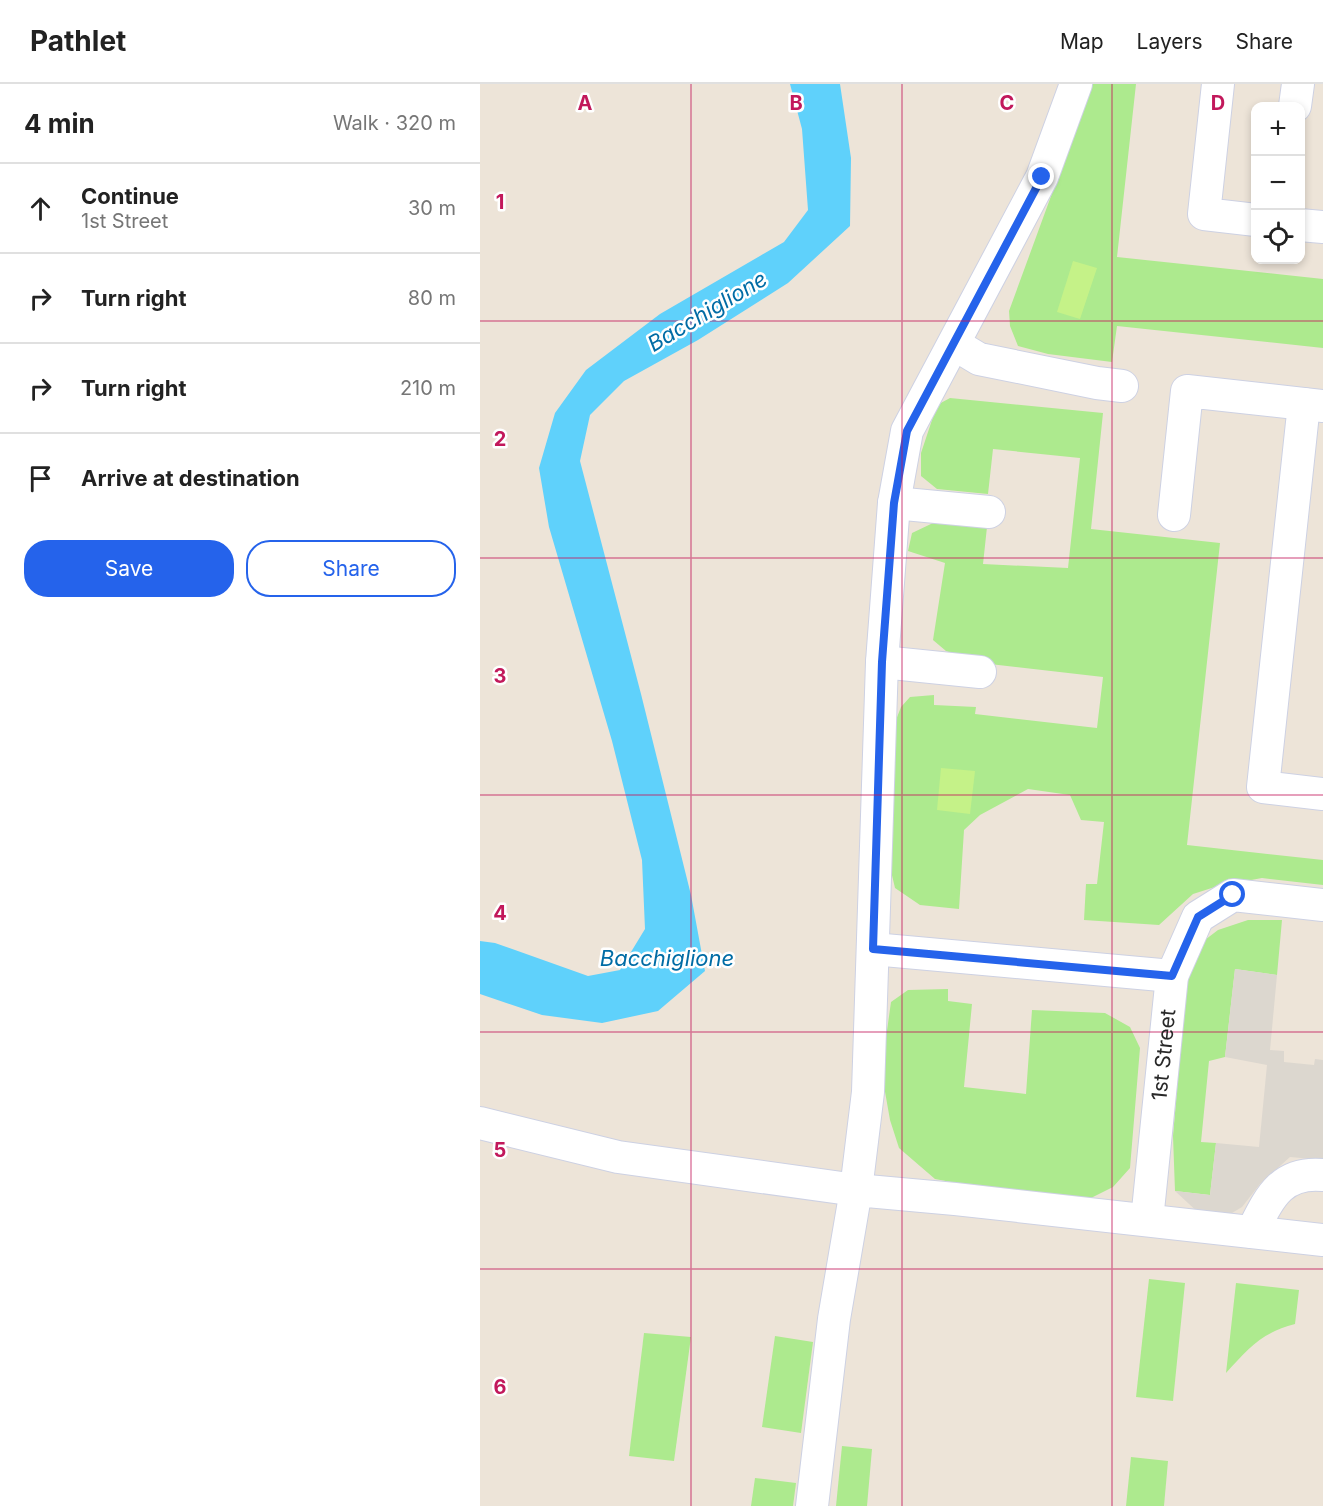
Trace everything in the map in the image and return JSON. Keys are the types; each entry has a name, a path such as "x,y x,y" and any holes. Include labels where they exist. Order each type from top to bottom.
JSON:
{"lane":[{"path":"812,1506 834,1319 856,1190 867,1092 882,662 894,503 907,431 1042,177 1076,84"},
{"path":"1218,84 1204,214 1251,219"},
{"path":"1296,102 1298,84"},
{"path":"1305,225 1323,227"},
{"path":"954,344 979,359 1122,386"},
{"path":"1174,515 1187,391 1314,405 1263,787 1323,794"},
{"path":"894,503 989,512"},
{"path":"882,662 980,672"},
{"name":"1st Street","path":"1147,1220 1172,976 1198,917 1233,895 1323,905"},
{"path":"873,949 1172,976"},
{"path":"480,1123 618,1157 856,1190 1323,1240"},
{"path":"1252,1232 1274,1192 1293,1177 1307,1173 1323,1175"}],"green space":[{"path":"1092,84 1136,84 1117,257 1323,279 1323,348 1117,326 1112,362 1048,354 1018,346 1010,326 1009,311"},
{"path":"1073,261 1097,268 1080,319 1057,312"},
{"path":"950,398 1103,413 1091,529 1220,543 1187,845 1323,860 1323,885 1262,878 1218,886 1193,894 1159,925 1084,920 1086,884 1097,884 1104,822 1081,820 1070,795 1028,789 980,815 964,830 959,909 920,905 895,888 891,871 894,725 901,707 910,697 934,695 934,705 976,707 975,714 1097,728 1103,677 981,663 946,651 933,640 945,563 908,551 912,533 933,523 987,527 983,564 1068,568 1080,458 993,449 988,494 937,489 921,476 921,453 937,405"},
{"path":"941,768 975,771 970,814 937,810"},
{"path":"1248,920 1282,920 1277,975 1235,969 1225,1057 1209,1061 1201,1142 1216,1143 1210,1195 1175,1191 1173,1136 1186,984 1197,946 1218,930"},
{"path":"948,989 948,1001 972,1004 964,1087 1026,1094 1032,1010 1105,1013 1130,1027 1140,1048 1130,1168 1113,1187 1091,1198 1048,1200 935,1179 899,1148 890,1120 884,1086 884,1052 891,1002 908,990"},
{"path":"1149,1279 1185,1283 1173,1401 1136,1397"},
{"path":"1236,1283 1299,1290 1295,1324 1273,1332 1256,1342 1226,1373"},
{"path":"644,1333 691,1337 674,1461 629,1456"},
{"path":"775,1336 813,1342 801,1433 762,1427"},
{"path":"842,1446 872,1449 867,1506 836,1506"},
{"path":"1131,1457 1168,1461 1164,1506 1126,1506"},
{"path":"755,1478 796,1483 793,1506 751,1506"}],"shaded area":[{"path":"1235,969 1277,975 1270,1050 1284,1051 1284,1062 1314,1065 1315,1059 1323,1060 1323,1160 1290,1157 1260,1184 1242,1207 1222,1219 1202,1216 1175,1191 1210,1195 1216,1143 1259,1147 1267,1065 1225,1057"}],"water":[{"name":"Bacchiglione","path":"790,84 840,84 851,158 850,226 788,283 698,340 624,381 590,415 580,461 691,895 705,971 658,1011 602,1023 542,1015 480,994 480,941 495,943 588,976 620,970 645,929 642,860 612,741 549,527 539,468 555,413 586,370 660,314 784,242 808,210 802,129"}],"route":[{"path":"1042,177 907,431 894,503 882,662 873,949 1172,976 1198,917 1233,895"}]}
